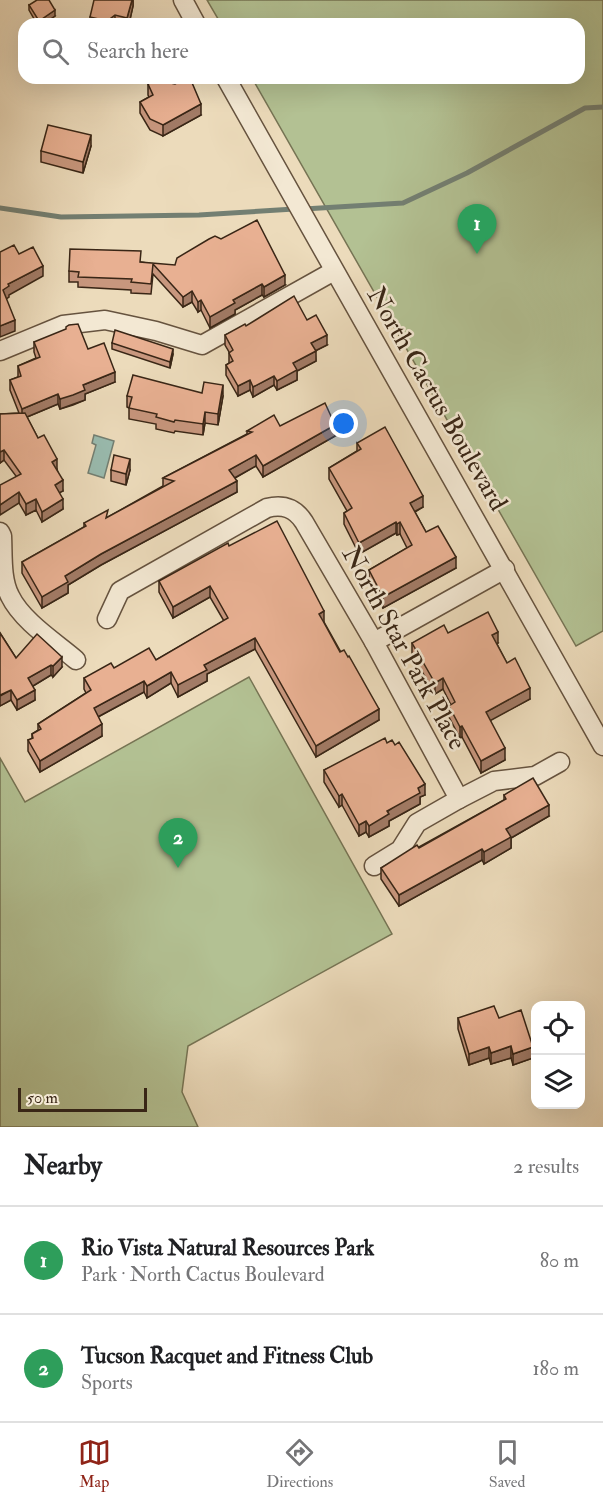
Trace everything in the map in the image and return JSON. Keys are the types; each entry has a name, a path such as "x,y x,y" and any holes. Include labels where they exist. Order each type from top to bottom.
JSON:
{"street":[{"path":"183,0 193,18"},
{"name":"North Cactus Boulevard","path":"229,84 603,746"},
{"path":"0,351 63,325 105,320 156,331 202,345 334,271"},
{"name":"North Star Park Place","path":"107,619 120,591 267,508 287,502 298,512 374,642 459,799"},
{"path":"0,532 4,574 9,595 21,613 76,660"},
{"path":"374,642 505,569"},
{"path":"374,866 400,850 417,823 459,799 494,781 535,776 560,762"}],"green space":[{"path":"207,0 603,0 603,631 576,646 255,84 585,84 585,18 218,18"},
{"path":"249,677 392,934 188,1046 182,1092 198,1127 0,1127 0,758 25,802"}],"water":[{"path":"94,435 114,441 104,478 88,473 96,445 92,443"}],"building":[{"path":"37,0 49,0 55,10 43,18 37,18 29,5"},
{"path":"94,0 132,0 127,18 115,15 111,18 90,17"},
{"path":"148,84 193,84 201,104 163,125 150,119 140,102 153,95"},
{"path":"48,125 91,135 83,162 41,151"},
{"path":"257,220 285,275 264,287 262,284 233,300 235,303 210,317 201,300 198,302 192,291 183,297 153,264 151,284 131,282 132,279 78,277 79,272 69,271 70,249 141,251 140,262 175,265 177,258 209,239 215,236 221,239"},
{"path":"14,245 19,254 33,247 43,266 8,284 9,286 3,290 15,320 0,326 0,252"},
{"path":"294,296 307,320 316,315 327,335 311,343 316,351 293,363 297,370 277,381 274,376 253,387 250,380 238,386 226,365 233,361 229,353 233,350 225,335 245,324 246,326"},
{"path":"78,324 88,349 104,343 115,372 83,385 85,390 73,395 60,399 58,394 22,409 10,380 21,376 18,366 40,357 34,342 66,329 69,325"},
{"path":"115,330 173,349 170,362 112,343"},
{"path":"133,375 202,393 204,382 223,385 218,414 205,412 203,424 175,420 174,422 156,417 157,414 129,408 132,397 127,396"},
{"path":"325,403 335,425 263,466 256,455 229,470 237,481 101,554 65,576 68,582 42,597 22,562 86,526 84,523 108,510 106,518 174,481 163,478 252,432 247,431 274,415 280,426"},
{"path":"25,413 38,438 44,435 57,459 52,462 63,480 55,485 63,499 42,512 36,499 26,504 19,492 0,505 0,485 21,474 4,450 0,452 0,414"},
{"path":"385,427 423,496 410,503 426,532 438,526 456,557 383,597 369,570 412,545 400,522 397,524 396,522 359,543 344,513 352,508 329,468 361,449 357,443"},
{"path":"114,455 130,459 126,474 111,470"},
{"path":"277,521 324,611 319,614 340,652 344,650 349,656 379,709 316,746 255,638 204,665 207,670 178,685 171,672 147,686 144,681 94,708 102,724 40,761 28,740 33,738 32,734 41,729 38,724 91,690 84,678 111,663 114,668 149,648 156,660 228,618 210,586 173,607 159,581 228,543 229,546"},
{"path":"488,612 498,632 492,635 507,663 515,658 530,688 486,712 505,748 481,761 449,706 455,702 443,678 435,683 412,643 444,625 448,633"},
{"path":"0,633 16,658 37,634 62,657 53,666 28,678 35,690 17,700 11,690 0,695"},
{"path":"385,738 387,743 392,740 395,745 399,742 425,784 418,788 420,793 387,811 389,814 369,826 366,821 359,825 342,794 339,796 324,770"},
{"path":"533,778 549,805 506,829 511,837 484,852 482,849 399,895 381,868 417,845 419,848 506,799 504,795"},
{"path":"494,1006 499,1018 521,1010 531,1048 513,1054 511,1046 491,1053 489,1047 469,1054 458,1018"}],"waterway":[{"path":"304,209 403,203 467,173 585,108 603,107"},
{"path":"0,208 61,217 199,215 294,209"}],"place":[{"name":"Rio Vista Natural Resources Park","path":"477,254"},
{"name":"Tucson Racquet and Fitness Club","path":"178,868"}]}
